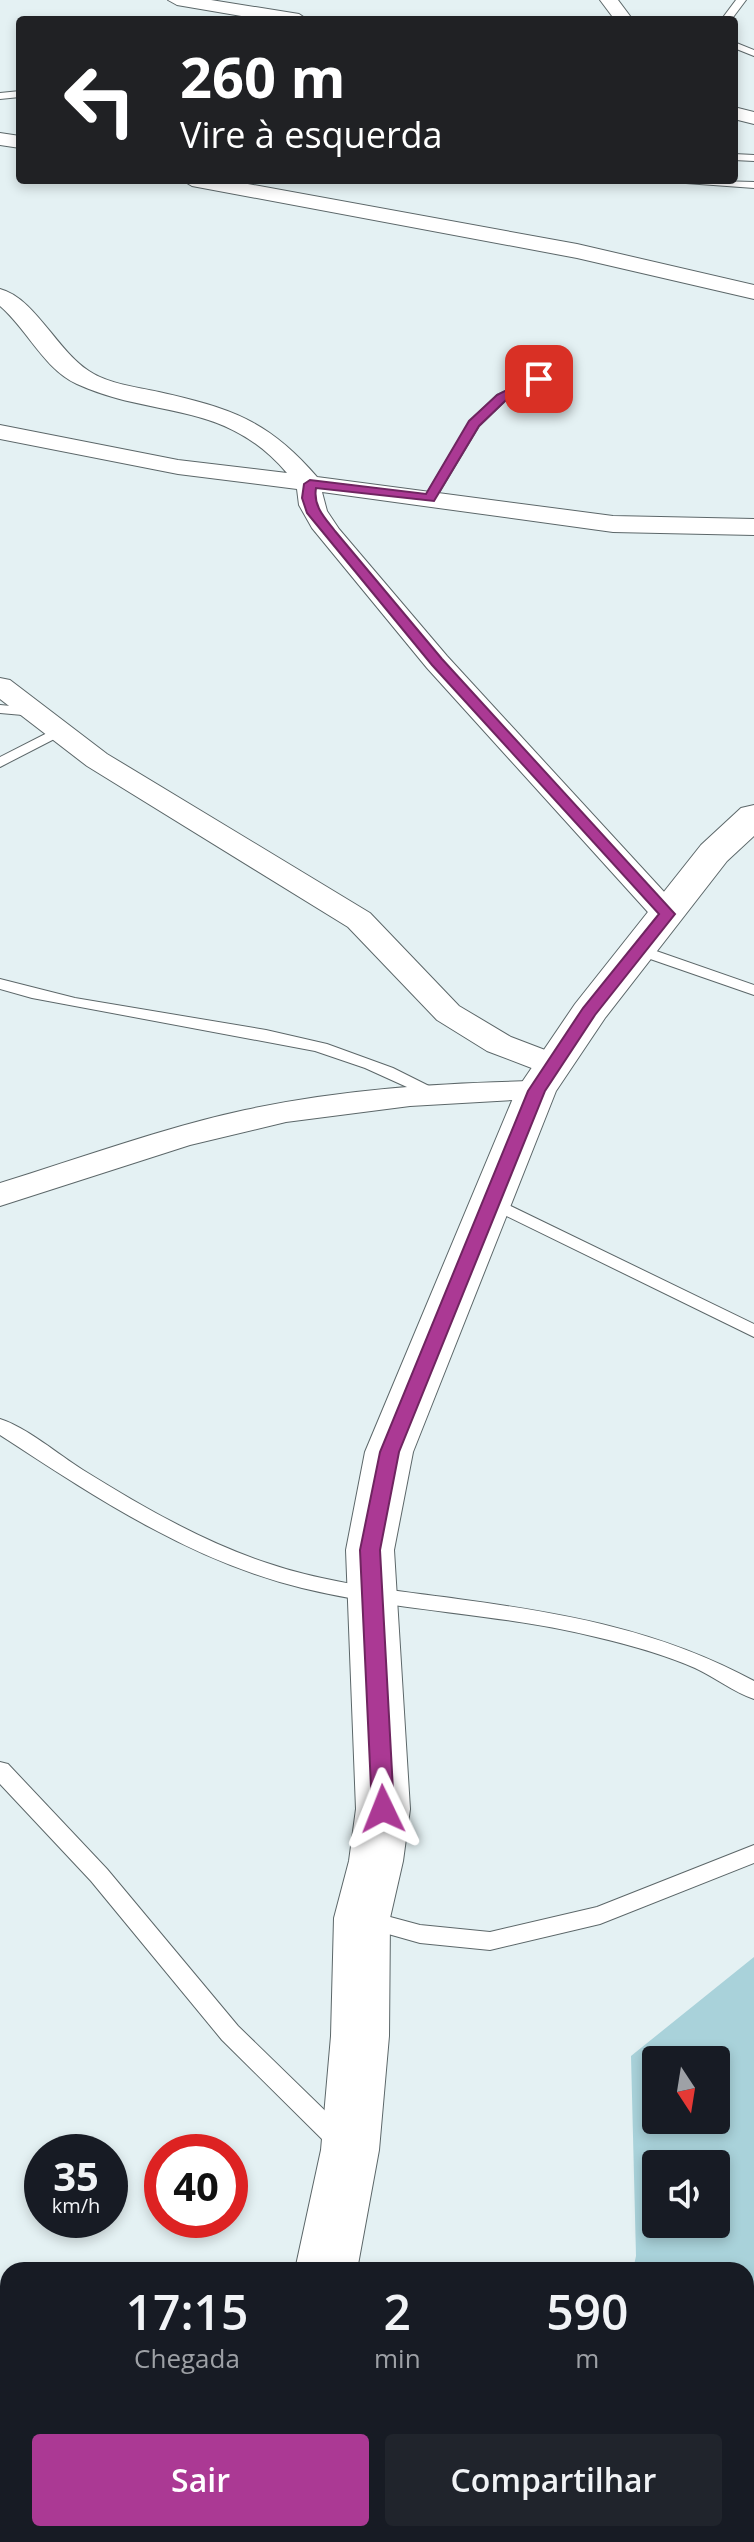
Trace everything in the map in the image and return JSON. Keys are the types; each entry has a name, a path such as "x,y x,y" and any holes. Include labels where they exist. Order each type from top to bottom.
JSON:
{"street":[{"path":"177,0 275,16"},
{"path":"214,184 577,251 754,292"},
{"path":"0,296 69,370 100,385 227,415 249,426 297,466 310,484 308,498 314,513 653,932"},
{"path":"0,432 178,467 430,498 545,517 613,524 754,527"},
{"path":"0,686 97,760 359,920 448,1013 499,1044 545,1078"},
{"path":"328,2262 350,2150 360,2036 362,1918 376,1861 383,1809 370,1550 389,1452 490,1201 545,1078 589,1012 714,853 754,816"},
{"path":"0,1195 203,1130 285,1112 545,1078"}],"lane":[{"path":"430,498 474,424 501,398 539,379"},
{"path":"0,709 34,712"},
{"path":"0,763 59,731"},
{"path":"653,932 754,990"},
{"path":"0,984 104,1011 217,1026 305,1043 366,1061 435,1093"},
{"path":"490,1201 754,1331"},
{"path":"0,1426 77,1478 199,1544 299,1580 372,1595 616,1633 680,1654 754,1691"},
{"path":"2,1776 99,1875 230,2033 350,2150"},
{"path":"362,1918 420,1934 490,1941 600,1915 754,1854"}],"water":[{"path":"754,1957 754,2262 635,2262 631,2056 642,2047 642,2134 730,2134 730,2046 643,2046"}],"route":[{"path":"383,1809 370,1550 389,1452 536,1091 589,1012 667,914 437,662 330,534 314,513 308,498 310,484 430,498 474,424 501,398 539,379"}]}
